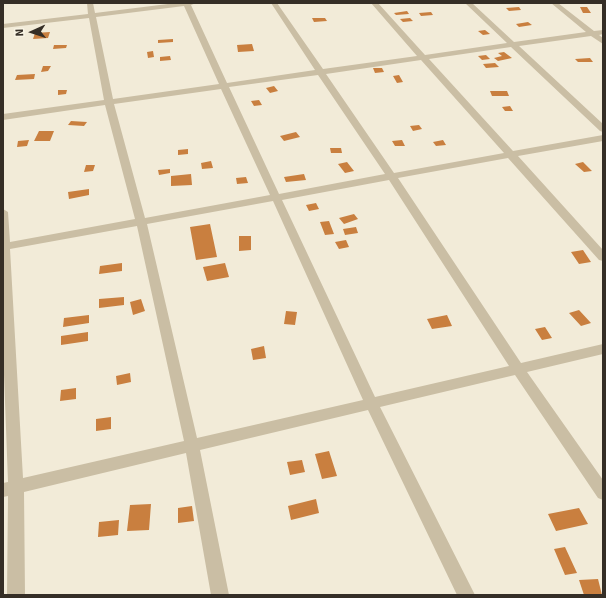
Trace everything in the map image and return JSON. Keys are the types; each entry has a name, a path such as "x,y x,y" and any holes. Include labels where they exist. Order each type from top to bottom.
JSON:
{"street":[{"path":"90,3 109,102 141,221 192,446 220,595"},
{"path":"3,26 189,3 224,86 371,403 466,595"},
{"path":"274,3 391,176 518,369 603,493"},
{"path":"374,3 603,257"},
{"path":"468,3 603,129"},
{"path":"554,3 603,42"},
{"path":"3,117 603,32"},
{"path":"4,247 276,196 603,138"},
{"path":"3,212 10,488 16,595"},
{"path":"10,488 603,349"}],"building":[{"path":"519,7 521,10 509,11 506,8"},
{"path":"580,7 587,7 591,13 583,13"},
{"path":"407,11 409,14 396,15 394,13"},
{"path":"431,12 433,15 421,16 419,13"},
{"path":"312,18 325,18 327,21 314,22"},
{"path":"410,18 413,21 403,22 400,19"},
{"path":"528,22 532,25 519,27 516,24"},
{"path":"485,30 490,34 483,35 478,31"},
{"path":"50,32 48,38 33,39 35,33"},
{"path":"173,39 173,42 158,43 158,40"},
{"path":"252,44 254,51 238,52 237,45"},
{"path":"54,45 67,45 66,48 53,49"},
{"path":"153,51 154,57 148,58 147,52"},
{"path":"504,52 512,58 498,61 494,58 502,56 498,53"},
{"path":"486,55 490,59 482,60 478,56"},
{"path":"170,56 171,60 160,61 160,57"},
{"path":"590,58 593,62 578,62 575,59"},
{"path":"495,63 499,67 486,68 483,64"},
{"path":"43,66 51,66 48,71 41,72"},
{"path":"373,68 382,68 384,72 375,73"},
{"path":"35,74 34,79 15,80 17,75"},
{"path":"399,75 403,82 397,83 393,76"},
{"path":"274,86 278,91 270,93 266,88"},
{"path":"58,90 67,90 66,94 58,95"},
{"path":"490,91 507,91 509,96 492,96"},
{"path":"259,100 262,105 254,106 251,101"},
{"path":"510,106 513,111 505,111 502,107"},
{"path":"71,121 87,122 84,126 68,125"},
{"path":"419,125 422,129 413,131 410,126"},
{"path":"39,131 54,131 50,141 34,141"},
{"path":"296,132 300,137 284,141 280,136"},
{"path":"29,140 27,146 17,147 18,141"},
{"path":"402,140 405,146 395,146 392,141"},
{"path":"443,140 446,145 436,146 433,142"},
{"path":"330,148 341,148 342,153 331,153"},
{"path":"188,149 188,154 178,155 178,150"},
{"path":"211,161 213,168 202,169 201,163"},
{"path":"347,162 354,171 345,173 338,164"},
{"path":"583,162 592,171 584,172 575,164"},
{"path":"86,165 95,165 93,171 84,172"},
{"path":"170,169 170,173 159,175 158,170"},
{"path":"191,174 192,185 171,186 171,176"},
{"path":"304,174 306,180 286,182 284,177"},
{"path":"246,177 248,183 237,184 236,178"},
{"path":"89,189 89,195 69,199 68,192"},
{"path":"316,203 319,209 309,211 306,205"},
{"path":"354,214 358,219 344,224 339,218"},
{"path":"329,221 334,234 325,235 320,222"},
{"path":"210,224 217,257 196,260 190,227"},
{"path":"356,227 358,233 345,235 343,229"},
{"path":"239,236 251,236 251,250 239,251"},
{"path":"346,240 349,247 339,249 335,242"},
{"path":"583,250 591,262 579,264 571,252"},
{"path":"122,263 122,271 99,274 100,266"},
{"path":"225,263 229,277 207,281 203,267"},
{"path":"124,297 124,305 99,308 99,299"},
{"path":"141,299 145,311 133,315 130,302"},
{"path":"579,310 591,323 581,326 569,313"},
{"path":"286,311 297,312 295,325 284,324"},
{"path":"89,315 89,323 63,327 64,318"},
{"path":"447,315 452,326 432,329 427,319"},
{"path":"545,327 552,338 542,340 535,329"},
{"path":"88,332 88,341 61,345 61,336"},
{"path":"264,346 266,358 253,360 251,349"},
{"path":"130,373 131,382 117,385 116,376"},
{"path":"76,388 76,399 60,401 61,390"},
{"path":"111,417 111,429 96,431 96,419"},
{"path":"329,451 337,476 322,479 315,454"},
{"path":"302,460 305,472 290,475 287,462"},
{"path":"316,499 319,513 291,520 288,506"},
{"path":"151,504 149,530 127,531 130,505"},
{"path":"192,506 194,521 178,523 178,508"},
{"path":"579,508 588,524 556,531 548,514"},
{"path":"119,520 118,535 98,537 99,522"},
{"path":"565,547 577,573 565,575 554,549"},
{"path":"598,579 602,595 584,595 579,580"}]}
